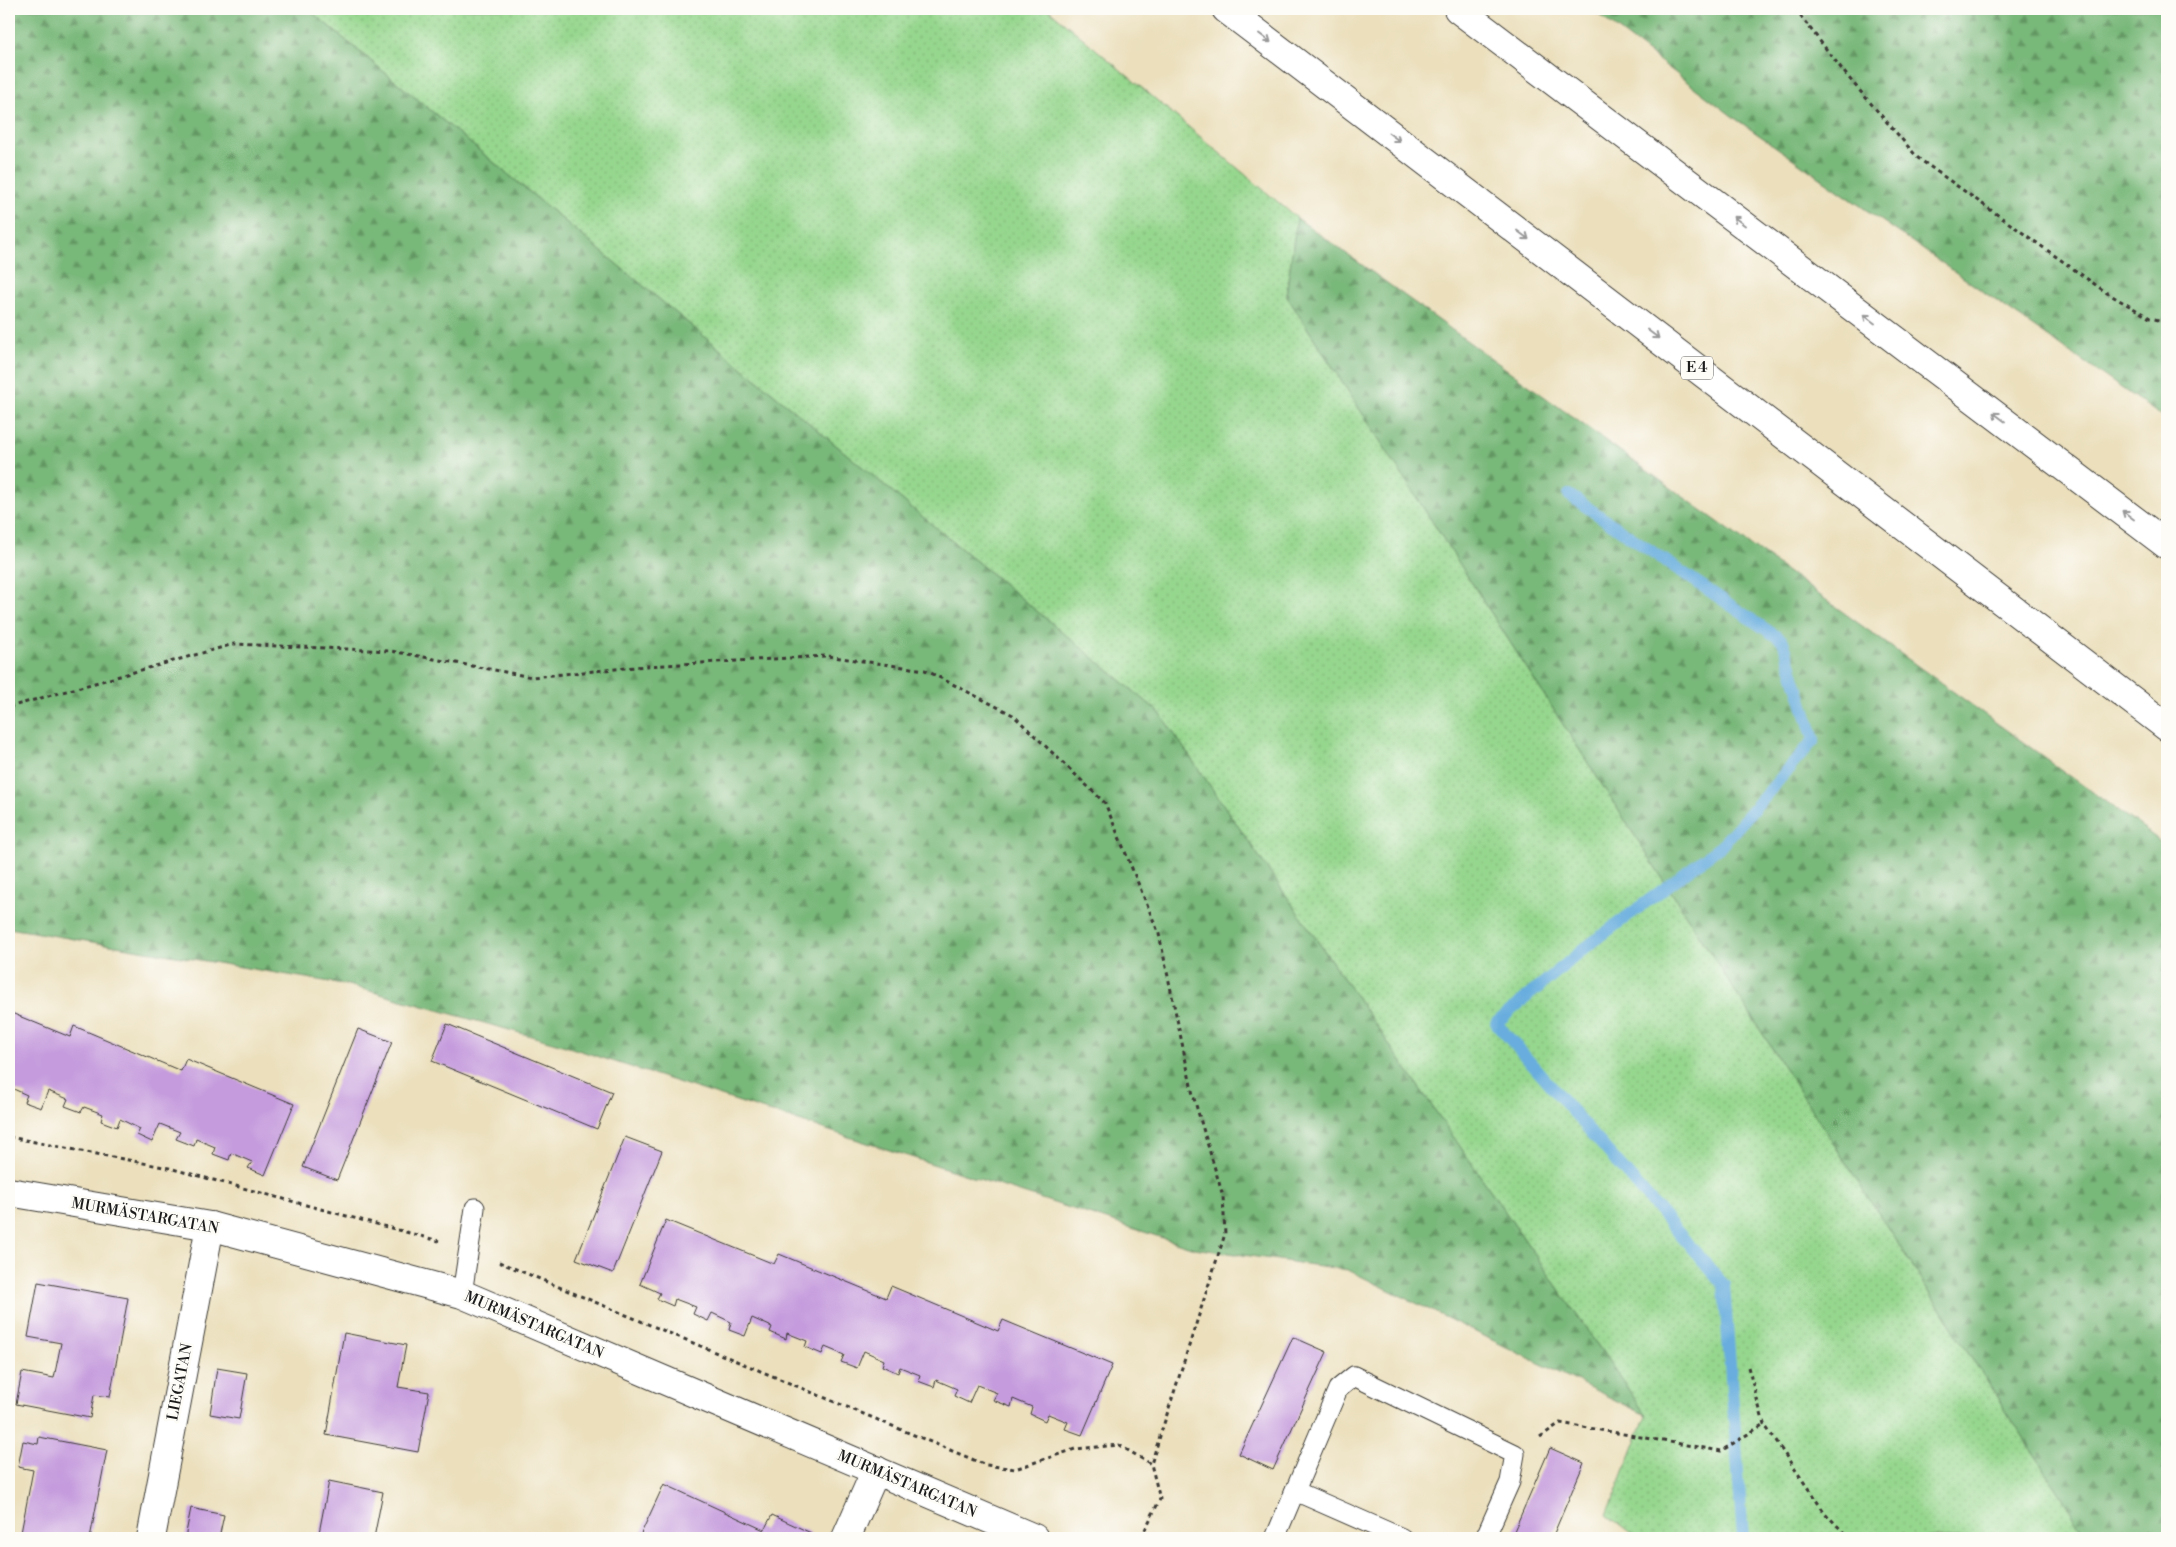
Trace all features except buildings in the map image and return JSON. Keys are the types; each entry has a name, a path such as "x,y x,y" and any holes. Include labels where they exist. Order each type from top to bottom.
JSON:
{"main road":[{"name":"E 4","path":"1226,9 2167,727"},
{"path":"1458,9 2167,544"},
{"name":"MURMÄSTARGATAN","path":"9,1192 210,1226 462,1294 1034,1538"},
{"name":"LIEGATAN","path":"151,1538 210,1226"},
{"path":"846,1538 876,1470"}],"lane":[{"path":"462,1294 475,1208"},
{"path":"1275,1538 1338,1388 1354,1376 1515,1454 1510,1482 1485,1538"},
{"path":"1295,1491 1402,1538"}],"path":[{"path":"1796,9 1848,77 1918,158 2107,293 2150,318 2167,322"},
{"path":"9,707 234,644 391,650 532,677 646,666 827,656 925,670 1014,715 1105,803 1159,934 1193,1095 1223,1196 1225,1234 1152,1464 1160,1498 1141,1538"},
{"path":"9,1137 169,1168 468,1249 986,1466 1015,1469 1075,1449 1119,1444 1152,1464"},
{"path":"1748,1368 1764,1424 1825,1513 1849,1538"},
{"path":"1515,1454 1560,1423 1720,1451 1764,1424"}],"green space":[{"path":"9,9 308,9 1159,712 1646,1415 1348,1270 1194,1248 556,1043 348,985 9,928"},
{"path":"308,9 1048,9 1297,218 1286,295 2088,1538 1637,1538 1607,1515 1646,1415 1159,712"},
{"path":"1591,9 2167,9 2167,420 1736,119"},
{"path":"1297,218 2167,846 2167,1538 2088,1538 1286,295"}],"waterway":[{"path":"1569,495 1783,641 1814,740 1721,846 1585,948 1496,1023 1724,1285 1743,1538"}]}
